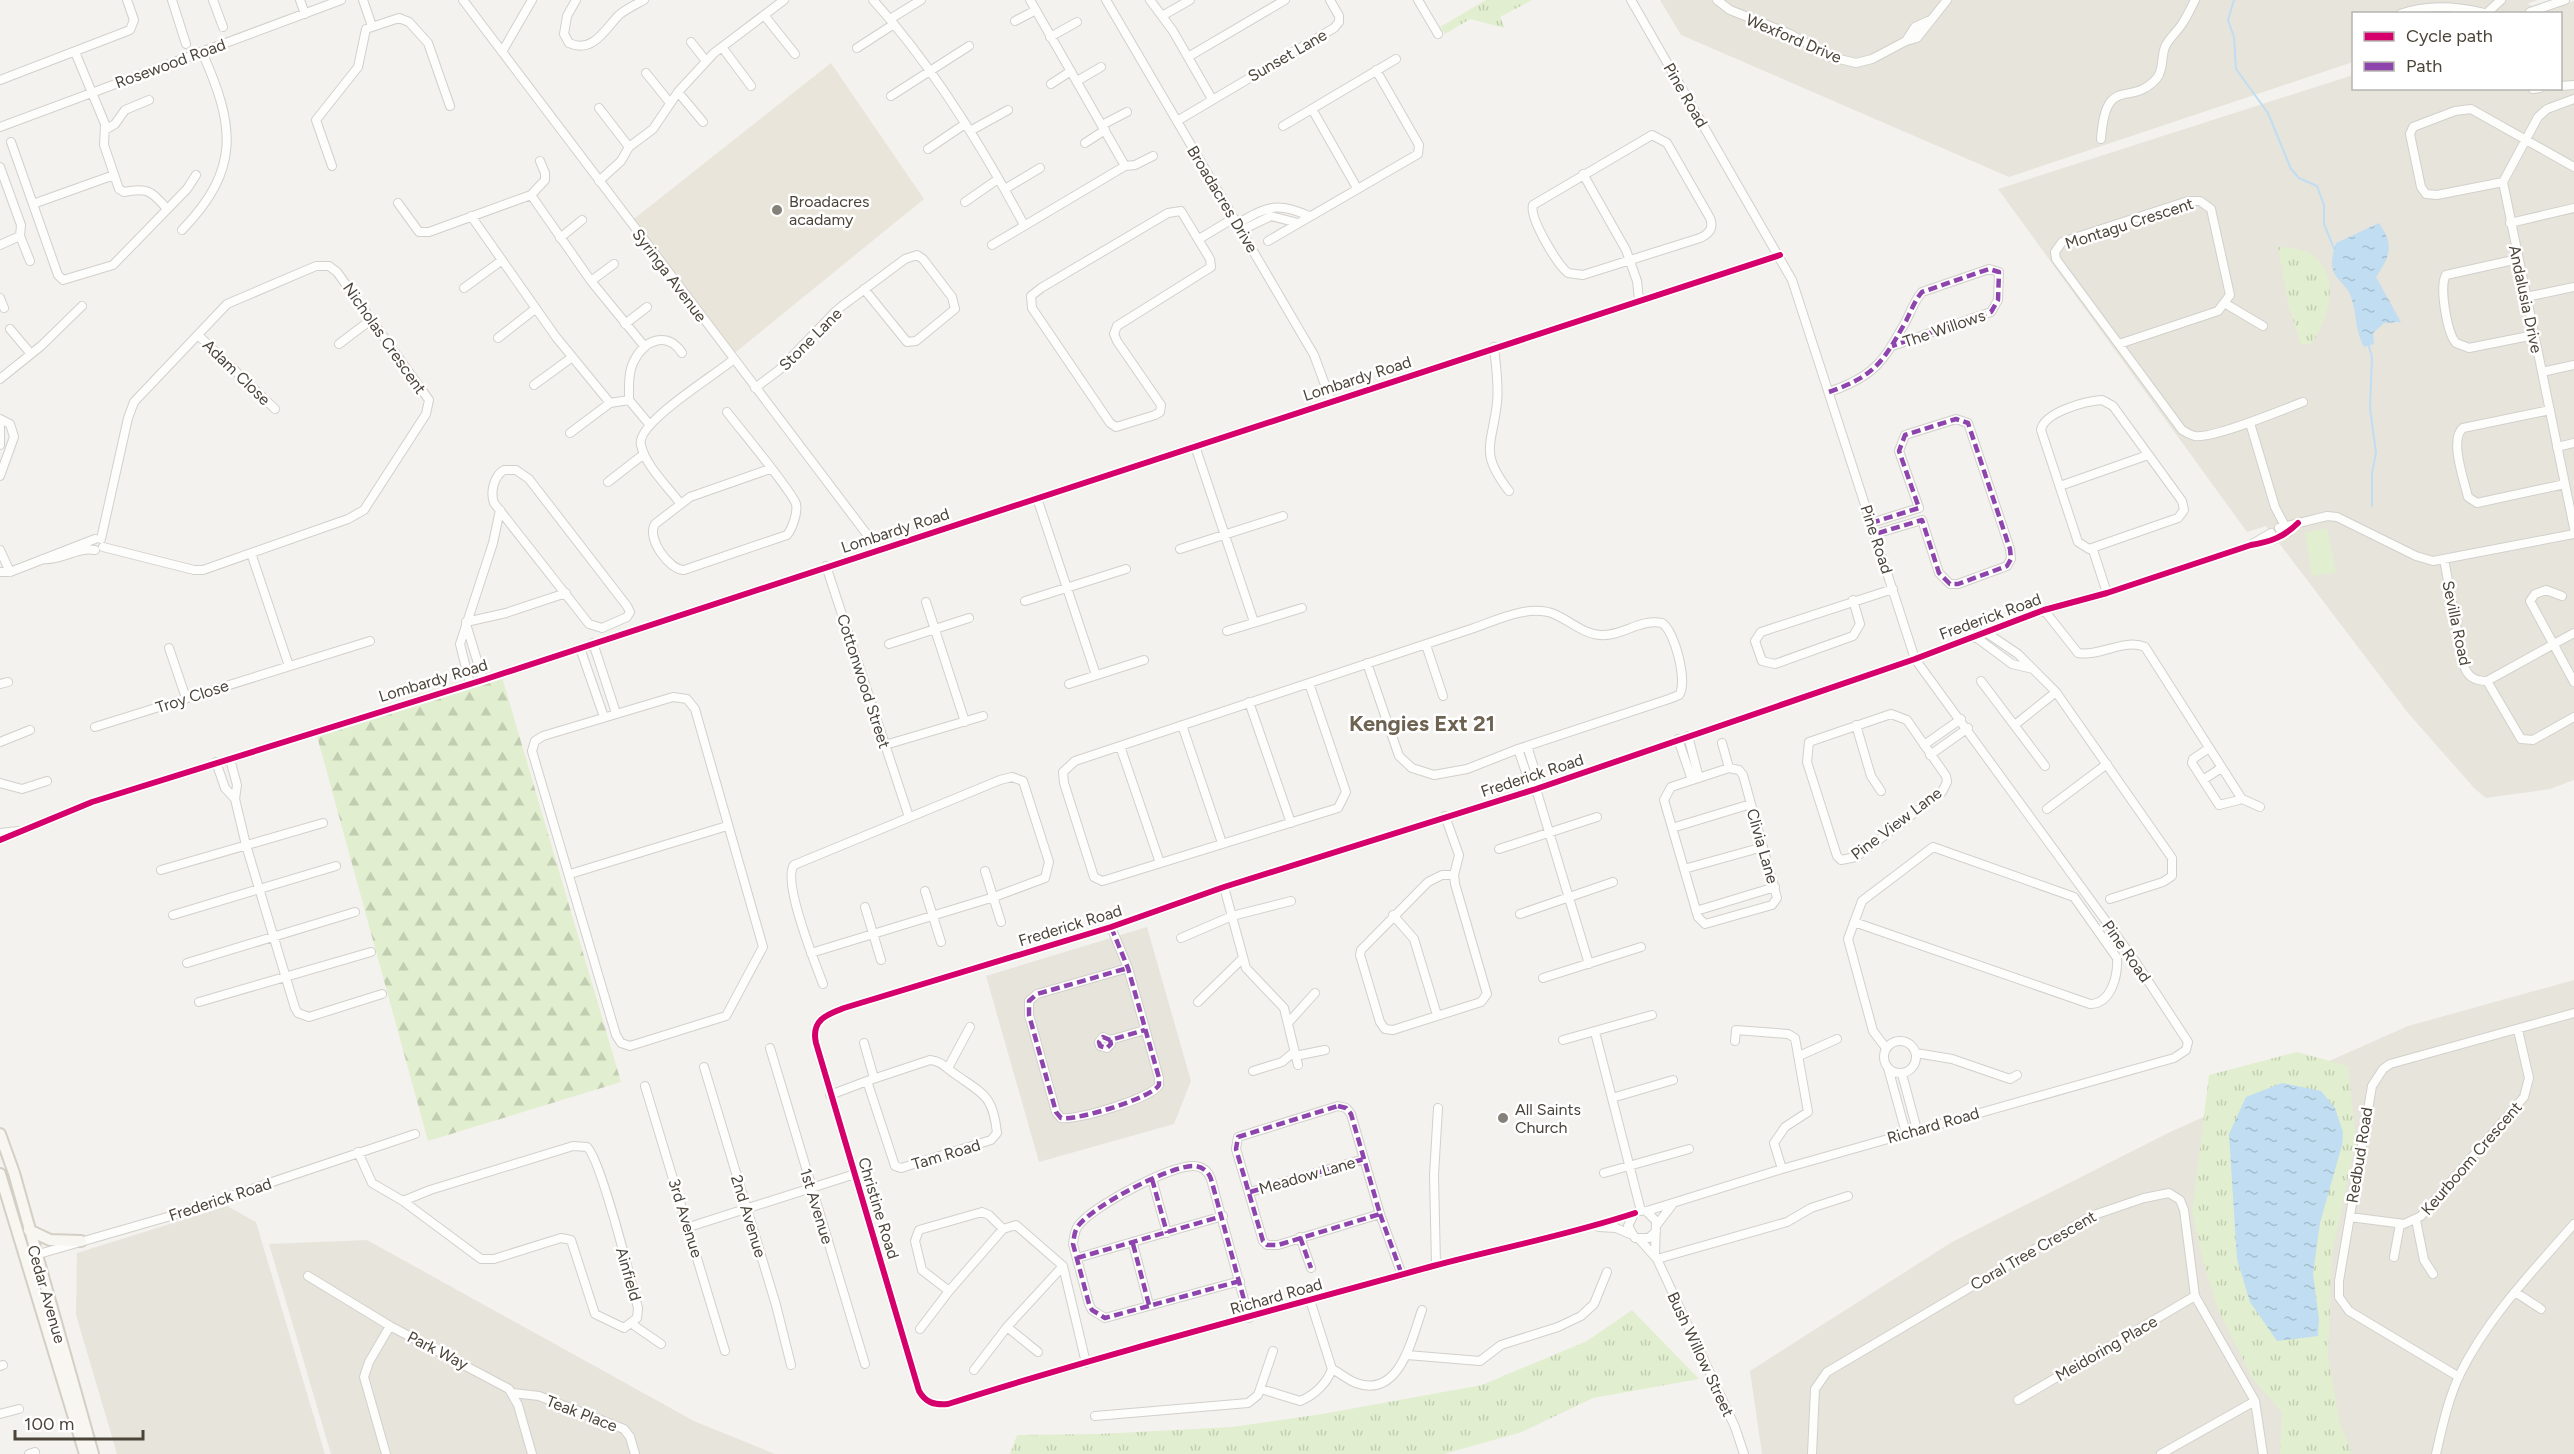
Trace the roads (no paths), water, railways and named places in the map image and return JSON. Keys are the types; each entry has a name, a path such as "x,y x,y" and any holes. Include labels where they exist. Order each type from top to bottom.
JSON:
{"main road":[{"name":"Cedar Avenue","path":"0,1134 93,1454"},
{"name":"Cedar Avenue","path":"0,1174 85,1454"},
{"path":"29,1230 50,1240 81,1241"}],"street":[{"path":"0,80 130,30 134,20 127,0"},
{"path":"172,0 186,44"},
{"path":"213,0 223,27"},
{"path":"300,0 305,14"},
{"name":"Rosewood Road","path":"0,127 341,0"},
{"path":"363,0 372,26"},
{"name":"Syringa Avenue","path":"462,0 878,549"},
{"path":"502,52 532,0"},
{"path":"576,0 567,16 564,34 569,43 581,46 596,41 620,15 644,0"},
{"path":"599,181 618,165 629,147 653,129 678,92 706,61 784,0"},
{"path":"873,0 892,21 968,128 1024,225"},
{"path":"857,48 921,0"},
{"path":"1030,0 1125,166"},
{"name":"Broadacres Drive","path":"1106,0 1314,355 1331,401"},
{"path":"1150,0 1188,57 1212,99"},
{"path":"1162,16 1190,0"},
{"path":"1188,57 1285,0"},
{"name":"Sunset Lane","path":"1177,121 1334,28 1339,22 1339,16 1330,0"},
{"path":"1418,0 1438,34"},
{"name":"Pine Road","path":"1631,0 1780,255 1792,280 1915,659 1968,728 2135,961 2188,1042"},
{"name":"Wexford Drive","path":"1717,0 1739,15 1790,34 1845,62 1866,62 1922,34 1928,21 1947,0"},
{"path":"2101,139 2102,116 2109,103 2115,96 2156,79 2161,70 2165,46 2184,22 2195,0"},
{"path":"2488,12 2501,0"},
{"path":"2530,12 2565,0"},
{"path":"2411,12 2440,7 2479,12"},
{"path":"1016,21 1036,10"},
{"path":"764,15 795,54"},
{"path":"332,166 316,120 358,66 363,34 372,26 399,18 409,22 428,45 450,106"},
{"path":"1050,37 1077,22"},
{"path":"691,42 706,61"},
{"path":"891,96 969,46"},
{"path":"722,47 751,86"},
{"path":"75,52 90,93 105,124 104,142 120,191 146,190 167,210"},
{"path":"182,230 213,193 226,154 227,133 224,110 202,52"},
{"path":"1283,126 1396,59"},
{"path":"1077,81 1101,67"},
{"path":"1268,241 1418,154 1420,150 1376,70"},
{"path":"1051,84 1071,71"},
{"path":"646,73 670,103"},
{"path":"678,92 702,122"},
{"path":"2574,99 2547,109 2538,117 2524,138 2503,182 2433,196 2426,194 2421,187 2410,134 2413,127 2455,111 2471,108 2524,138 2574,167"},
{"path":"105,130 115,124 126,110 148,100"},
{"path":"599,108 629,147"},
{"path":"1312,109 1357,188"},
{"path":"928,148 1008,110"},
{"path":"1085,142 1126,112"},
{"path":"1657,135 1667,143 1710,218 1711,229 1700,238 1583,275 1572,275 1563,269 1535,222 1532,212 1536,202 1583,174 1646,136 1657,135"},
{"path":"11,142 58,275 63,280 113,265 187,189 196,175"},
{"path":"992,245 1125,166 1135,165 1153,156"},
{"path":"398,203 416,229 423,233 531,195 545,180 545,172 540,161"},
{"path":"0,167 21,225 20,236 30,261"},
{"path":"1005,189 1040,168"},
{"path":"1583,174 1630,261 1637,281 1638,296"},
{"path":"33,204 114,175"},
{"path":"965,202 998,179"},
{"name":"Andalusia Drive","path":"2503,182 2574,528"},
{"path":"531,195 591,281 645,347"},
{"name":"Montagu Crescent","path":"2226,304 2230,294 2211,209 2200,201 2188,201 2062,242 2058,246 2056,259 2187,433 2197,436 2250,423 2303,402"},
{"path":"1199,239 1238,224 1274,206 1287,207 1309,216"},
{"path":"2510,223 2574,208"},
{"path":"1178,211 1184,214 1199,239 1211,261 1209,270 1126,320 1115,331 1117,341 1161,405 1160,411 1155,415 1116,427 1110,423 1032,308 1031,296 1168,213 1178,211"},
{"path":"471,216 571,358 610,403"},
{"path":"1238,224 1271,216 1298,223"},
{"path":"560,238 582,220"},
{"path":"0,245 20,236"},
{"name":"Stone Lane","path":"755,387 778,370 836,312 864,290 905,258 915,254 923,259 952,297 955,309 916,341 907,342 864,290"},
{"name":"Lombardy Road","path":"0,840 92,802 483,680 1494,347 1638,296 1780,255"},
{"path":"2518,259 2446,275 2442,287 2451,334 2456,343 2469,348 2534,335"},
{"path":"464,288 501,261"},
{"path":"591,281 614,264"},
{"name":"Nicholas Crescent","path":"321,265 338,272 426,393 429,405 426,414 361,513 206,569 194,570 98,544 132,405 198,335 232,300 321,265"},
{"name":"The Willows","path":"1829,392 1866,376 1892,346 1922,292 1989,269 1999,272 1998,300 1991,312 1892,346"},
{"path":"2526,297 2574,287"},
{"path":"0,298 4,308"},
{"path":"2119,344 2218,311 2226,304 2263,326"},
{"path":"0,379 31,354 82,306"},
{"path":"625,324 647,307"},
{"path":"498,338 536,309"},
{"path":"339,344 372,319"},
{"path":"10,329 31,354"},
{"name":"Adam Close","path":"198,335 275,409"},
{"path":"650,424 629,400 633,364 645,347 656,341 669,339 682,353"},
{"path":"1494,347 1497,402 1489,452 1496,473 1509,491"},
{"path":"534,385 571,358"},
{"path":"680,503 644,454 641,436 650,424 734,359"},
{"path":"2542,372 2574,365"},
{"path":"570,434 610,403 629,400"},
{"path":"2098,400 2107,401 2113,406 2184,506 2182,515 2093,550 2086,549 2078,542 2060,486 2041,430 2043,422 2050,415 2098,400"},
{"path":"2550,410 2463,428 2457,435 2456,444 2468,497 2477,503 2565,484"},
{"path":"727,412 770,469 795,503 790,532 780,538 684,570 677,570 651,534 655,524 680,503 702,491 770,469"},
{"path":"0,419 10,424 14,437 0,476"},
{"path":"1956,419 1965,420 2010,549 2010,563 1977,578 1950,584 1939,573 1922,520 1899,451 1901,441 1905,435 1956,419"},
{"path":"2250,423 2284,530 2298,523 2327,516 2337,517 2427,560 2444,559 2574,534"},
{"path":"0,428 0,445"},
{"path":"2557,447 2574,443"},
{"path":"1195,446 1254,622"},
{"path":"608,482 644,454"},
{"path":"2060,486 2148,455"},
{"path":"508,469 524,474 627,606 629,614 624,619 602,628 593,627 566,593 492,498 499,473 508,469"},
{"path":"1037,498 1096,675"},
{"path":"1871,523 1919,508"},
{"path":"470,684 460,649 466,622 494,543 500,510"},
{"path":"1180,549 1283,516"},
{"path":"1875,534 1922,520"},
{"name":"Frederick Road","path":"818,1021 844,1008 1111,927 1224,887 1536,789 1915,659 1973,635 2044,610 2107,593 2272,539"},
{"path":"0,572 10,572 43,559 98,544"},
{"path":"0,550 10,572"},
{"path":"2093,550 2107,593"},
{"path":"251,553 289,666"},
{"name":"Sevilla Road","path":"2444,559 2466,671 2475,680 2487,681 2574,633"},
{"name":"Cottonwood Street","path":"826,566 909,817"},
{"path":"1025,601 1126,569"},
{"path":"1853,600 1860,624 1853,636 1775,664 1762,661 1755,641 1761,632 1853,600 1893,589"},
{"path":"2562,596 2546,590 2531,599 2552,645 2574,682"},
{"path":"466,622 506,613 566,593"},
{"path":"926,602 964,722"},
{"path":"1227,632 1302,608"},
{"path":"2044,610 2078,653 2090,654 2133,645 2145,647 2240,798 2260,807"},
{"path":"1309,683 1345,796 1342,804 1334,810 1102,881 1094,877 1089,869 1064,783 1063,772 1075,761 1367,663 1531,611 1553,613 1586,631 1601,635 1650,622 1666,625 1683,679 1683,690 1679,695 1449,774 1428,774 1412,768 1397,751 1367,663"},
{"path":"890,644 969,618"},
{"path":"466,622 483,680"},
{"path":"1984,631 2018,654 2056,692 2172,858 2174,866 2172,876 2163,882 2110,898"},
{"path":"1973,635 2012,664 2033,669"},
{"name":"Troy Close","path":"95,727 370,640"},
{"path":"593,643 616,712"},
{"path":"1426,645 1443,696"},
{"path":"169,648 186,698"},
{"path":"579,648 604,717"},
{"path":"1069,684 1144,660"},
{"path":"1981,681 2016,724 2045,766"},
{"path":"2487,681 2521,739 2528,741 2538,738 2574,717"},
{"path":"2016,724 2056,692"},
{"path":"680,696 690,701 699,721 727,826 761,934 762,951 726,1016 630,1046 618,1040 532,747 539,738 604,717 673,697 680,696"},
{"path":"1249,702 1291,823"},
{"name":"Pine View Lane","path":"1898,714 1907,720 1924,746 1946,776 1947,782 1942,792 1856,857 1841,860 1837,856 1807,762 1807,748 1812,740 1885,715 1898,714"},
{"path":"885,745 983,716"},
{"path":"1924,746 1961,719"},
{"path":"1182,725 1222,843"},
{"path":"1857,725 1871,776 1881,791"},
{"path":"1930,754 1968,728"},
{"path":"0,742 30,730"},
{"path":"1688,736 1695,779"},
{"path":"1678,739 1695,779"},
{"path":"1722,742 1729,768 1671,787 1665,793 1664,800 1696,911 1775,887"},
{"path":"1120,746 1160,863"},
{"path":"1522,748 1589,964"},
{"path":"2209,748 2192,761 2203,780 2219,805 2224,806 2240,798"},
{"path":"230,759 237,784 235,799 246,845 298,1013 309,1017 382,994"},
{"path":"216,762 225,788 235,799"},
{"path":"2047,809 2107,764"},
{"name":"Clivia Lane","path":"1696,911 1700,921 1705,924 1775,903 1775,887 1743,775 1739,770 1729,768"},
{"path":"2203,780 2221,768"},
{"path":"811,953 1041,881 1049,870 1049,862 1023,781 1012,777 1000,780 792,867 791,882 811,953 823,984"},
{"path":"0,783 16,788 47,781"},
{"path":"1672,828 1751,804"},
{"path":"1445,816 1459,855 1454,875 1487,994 1481,1002 1389,1030 1380,1022 1360,955 1367,941 1435,877 1454,875"},
{"path":"1499,849 1597,817"},
{"path":"160,870 322,823"},
{"path":"570,874 727,826"},
{"name":"Lombardy Road","path":"0,833 20,831"},
{"path":"1684,870 1763,847"},
{"path":"1854,922 2090,1004 2101,1003 2109,995 2117,962 2115,954 2074,897 1933,847 1862,901 1854,922 1848,939 1848,948 1874,1031 1886,1048"},
{"path":"173,915 336,866"},
{"path":"985,871 1001,922"},
{"path":"1520,914 1613,882"},
{"path":"1224,887 1246,968 1284,1008 1298,1065"},
{"path":"925,891 941,942"},
{"path":"1181,938 1232,916 1291,900"},
{"path":"865,907 881,960"},
{"path":"187,963 355,912"},
{"path":"1394,915 1414,939 1437,1015"},
{"path":"1111,927 1128,968 1159,1078 1157,1089 1148,1095 1076,1118 1064,1119 1059,1115 1029,1015 1029,1001 1037,994 1128,968"},
{"path":"1543,978 1641,947"},
{"path":"199,1002 286,979 371,952"},
{"path":"1198,1002 1243,958"},
{"path":"1288,1023 1315,993"},
{"name":"Redbud Road","path":"2459,1377 2343,1305 2338,1290 2369,1096 2383,1069 2390,1064 2574,1013"},
{"path":"1563,1040 1652,1015"},
{"name":"Christine Road","path":"818,1021 814,1036 830,1095 919,1391 926,1400"},
{"path":"948,1068 970,1026"},
{"path":"1110,1040 1145,1030"},
{"path":"1735,1041 1736,1030 1788,1034 1795,1038 1808,1112 1785,1127 1774,1143 1782,1169"},
{"name":"Keurboom Crescent","path":"2349,1217 2400,1224 2416,1220 2524,1097 2529,1078 2517,1030"},
{"path":"1595,1032 1641,1212"},
{"path":"1798,1056 1837,1039"},
{"path":"1906,1133 1884,1058 1886,1048 1894,1042 1905,1041 1916,1053 1952,1059 2010,1079 2018,1075"},
{"name":"Richard Road","path":"926,1400 934,1404 948,1404 1436,1265 1593,1227 1782,1169 2174,1058 2186,1050 2188,1042"},
{"name":"Tam Road","path":"830,1095 870,1080 930,1060 948,1068 987,1096 997,1133 991,1140 901,1168 892,1163 870,1080 864,1043"},
{"name":"1st Avenue","path":"770,1048 814,1188 865,1364"},
{"path":"1253,1071 1282,1062 1294,1054 1325,1050"},
{"path":"1887,1068 1902,1074 1912,1069 1916,1053"},
{"name":"2nd Avenue","path":"704,1067 776,1305 791,1365"},
{"path":"1902,1074 1917,1130"},
{"path":"1612,1098 1673,1080"},
{"name":"3rd Avenue","path":"645,1086 725,1351"},
{"path":"1380,1214 1278,1245 1264,1243 1236,1149 1238,1137 1331,1108 1341,1107 1349,1111 1380,1214 1402,1275"},
{"path":"1436,1265 1434,1175 1438,1108"},
{"name":"Frederick Road","path":"25,1258 174,1215 415,1134"},
{"name":"Ainfield","path":"358,1152 370,1182 403,1201 484,1260 561,1238 571,1240 595,1314 624,1328 637,1318 638,1308 596,1161 587,1147 573,1146 430,1190 403,1201"},
{"path":"1604,1173 1689,1149"},
{"name":"Meadow Lane","path":"1250,1192 1364,1159"},
{"path":"1240,1281 1113,1317 1102,1317 1090,1308 1073,1244 1080,1224 1136,1186 1191,1166 1203,1169 1211,1179 1223,1216 1240,1281 1249,1318"},
{"path":"688,1227 855,1174"},
{"path":"1152,1179 1167,1233"},
{"name":"Coral Tree Crescent","path":"1812,1454 1815,1389 1827,1371 2091,1216 2169,1193 2180,1200 2195,1296 2254,1401 2263,1454"},
{"path":"1656,1257 1787,1222 1811,1208 1848,1196"},
{"path":"1641,1212 1628,1226 1632,1235 1640,1239 1649,1238 1672,1204"},
{"path":"949,1291 922,1270 915,1241 919,1230 982,1212 1003,1229"},
{"path":"1641,1212 1653,1217 1656,1228"},
{"path":"1077,1258 1133,1244 1223,1216"},
{"path":"2416,1220 2423,1257 2433,1274"},
{"path":"920,1329 949,1291 1003,1229 1012,1224 1023,1228 1063,1266 1086,1363"},
{"path":"2394,1257 2400,1224"},
{"path":"2436,1454 2459,1377 2490,1323 2574,1224"},
{"name":"Richard Road","path":"1593,1227 1616,1228 1632,1235"},
{"name":"Bush Willow Street","path":"1656,1228 1656,1257"},
{"path":"1300,1238 1311,1268"},
{"name":"Bush Willow Street","path":"1640,1239 1656,1257 1735,1427 1744,1454"},
{"path":"1133,1244 1149,1305"},
{"path":"974,1370 1007,1327 1063,1266"},
{"path":"1407,1355 1480,1361 1501,1345 1558,1327 1581,1316 1594,1304 1607,1272"},
{"name":"Park Way","path":"308,1276 390,1326 494,1380 513,1393"},
{"path":"2515,1292 2541,1309"},
{"name":"Meidoring Place","path":"2018,1400 2195,1296"},
{"path":"1310,1300 1332,1369 1359,1384 1376,1383 1394,1374 1407,1355 1422,1310"},
{"path":"632,1324 661,1344"},
{"path":"386,1454 364,1377 369,1362 390,1326"},
{"path":"1007,1327 1038,1352"},
{"path":"1095,1416 1177,1407 1242,1404 1254,1399 1261,1389 1273,1351"},
{"path":"1261,1389 1300,1401 1318,1389 1332,1369"},
{"path":"513,1393 532,1454"},
{"name":"Teak Place","path":"513,1393 539,1396 624,1429 630,1437 635,1454"},
{"path":"2160,1454 2254,1401"},
{"path":"0,1414 19,1409"}],"water":[{"path":"2379,223 2387,238 2389,250 2376,277 2401,322 2384,323 2373,333 2374,344 2364,347 2359,335 2351,297 2335,274 2332,260 2336,243"},
{"path":"2282,1083 2321,1091 2335,1108 2343,1132 2342,1145 2320,1223 2313,1274 2319,1319 2318,1336 2277,1341 2250,1302 2237,1259 2229,1134 2246,1097"}],"waterway":[{"path":"2234,0 2228,20 2234,37 2236,69 2268,113 2291,169 2299,178 2317,186 2324,205 2324,224 2335,251"},
{"path":"2368,343 2372,357 2370,408 2376,453 2372,473 2372,506"}],"place":[{"name":"Broadacres acadamy","path":"777,210"},
{"name":"All Saints Church","path":"1503,1118"}],"district":[{"name":"Kengies Ext 21","path":"1422,723"}]}
